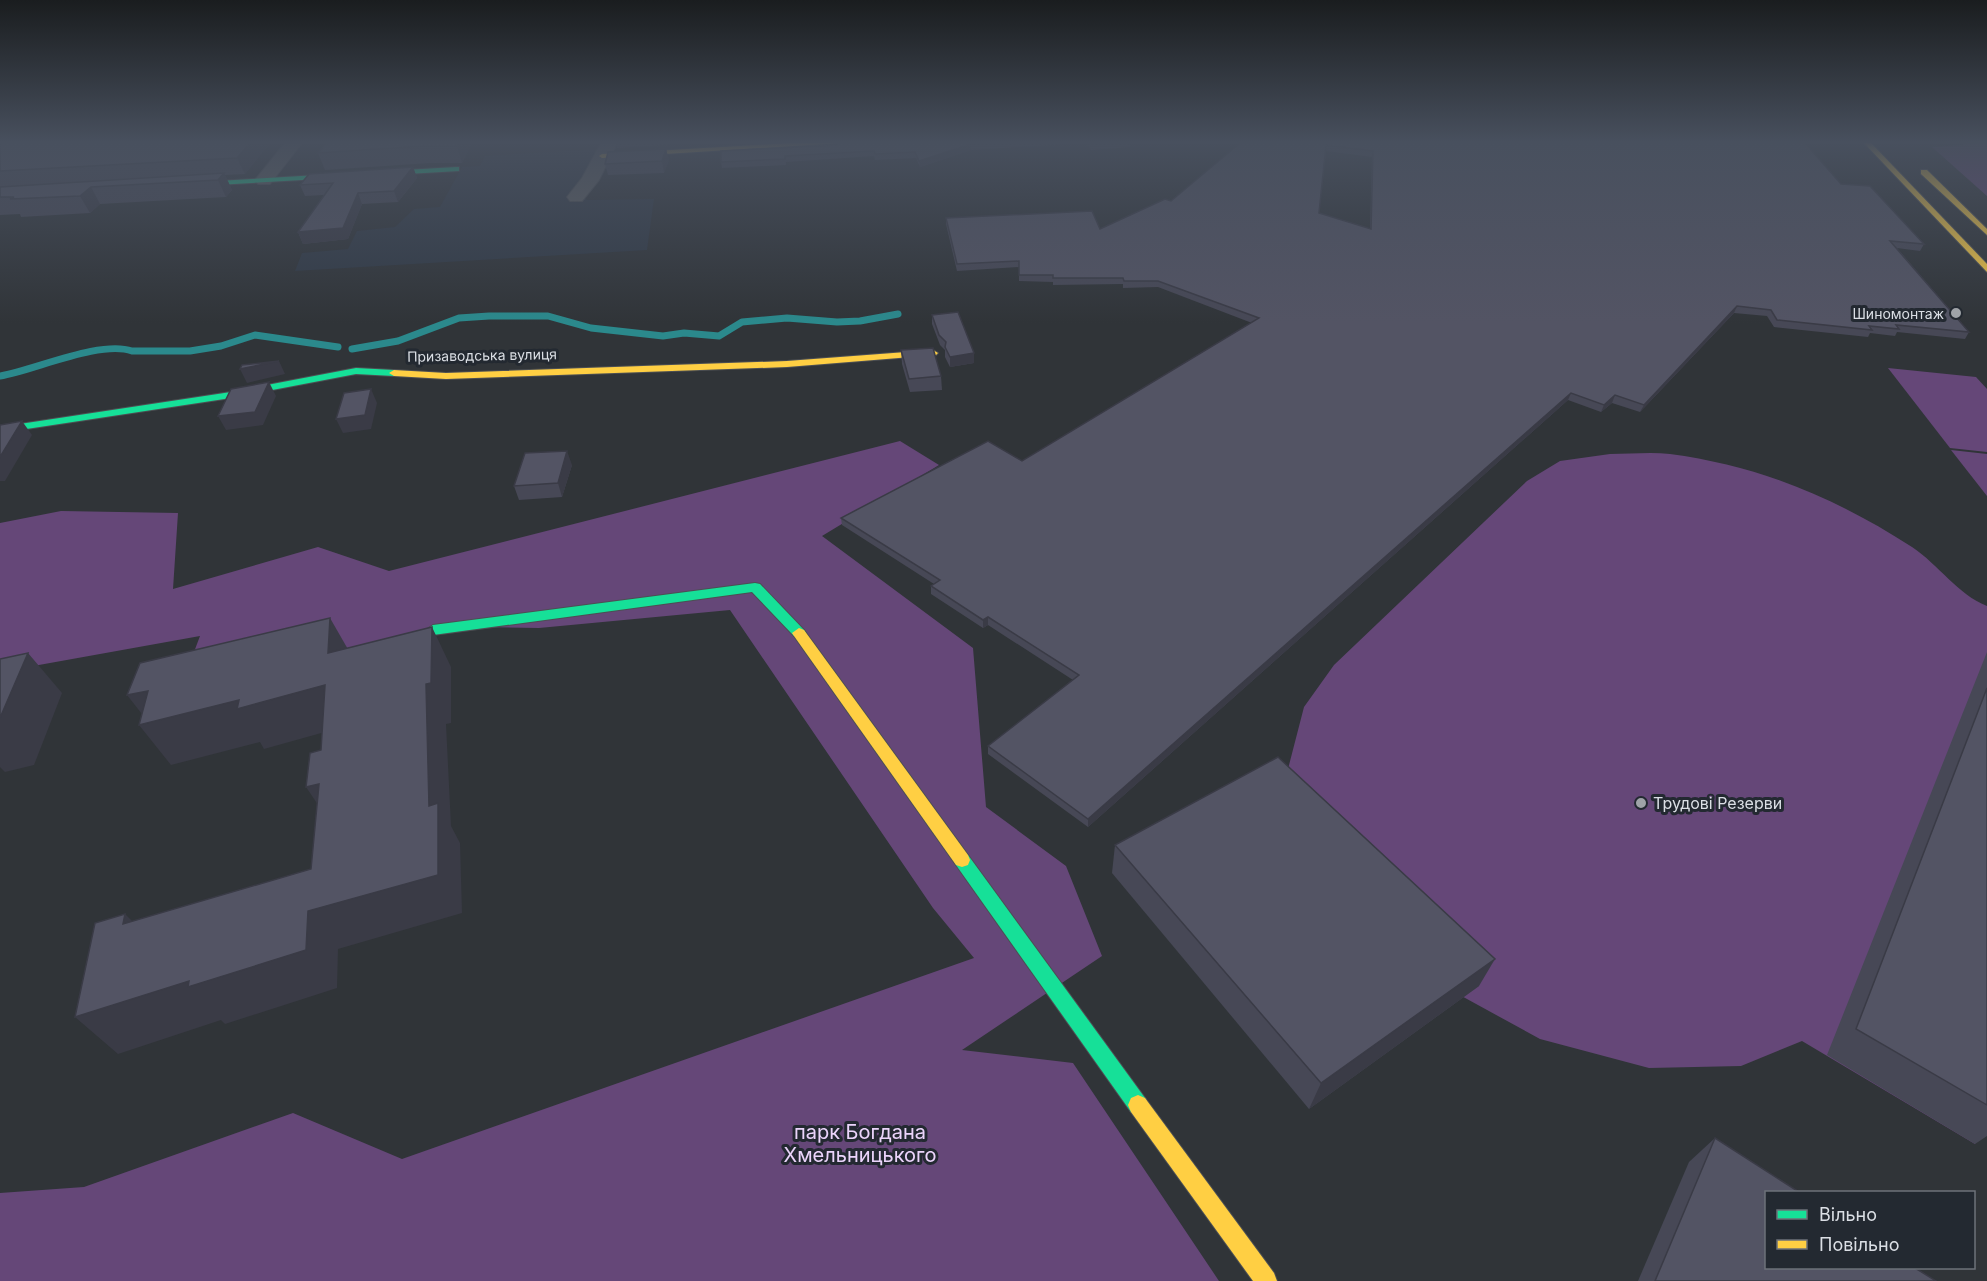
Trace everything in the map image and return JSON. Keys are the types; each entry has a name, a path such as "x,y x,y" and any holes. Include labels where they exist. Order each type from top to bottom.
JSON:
{"street":[{"path":"1923,203 1987,269"},
{"path":"1956,203 1987,233"},
{"name":"Призаводська вулиця","path":"0,430 231,395 356,371 446,376 786,364 933,353"},
{"path":"433,630 755,586 794,625 1064,1004 1266,1281"}],"shaded area":[{"path":"442,203 653,203 647,250 295,271 302,253 348,249 357,231 395,227 414,209 440,207"}],"green space":[{"path":"1888,368 1976,377 1987,389 1987,452 1950,448"},
{"name":"парк Богдана Хмельницького","path":"900,441 939,465 822,536 973,648 986,807 1066,866 1102,956 962,1050 1073,1063 1219,1281 0,1281 0,1193 84,1187 293,1113 402,1159 974,958 933,908 730,610 539,628 483,627 185,676 200,636 0,672 0,523 61,511 178,513 173,589 318,547 389,571"},
{"path":"1951,450 1987,454 1987,496"},
{"name":"Трудові Резерви","path":"1663,453 1703,459 1766,476 1826,499 1855,513 1912,547 1957,587 1987,606 1987,1101 1975,1144 1802,1041 1741,1066 1649,1068 1540,1039 1436,982 1288,769 1304,707 1334,665 1527,481 1560,461 1610,454"}],"building":[{"path":"319,203 354,203 343,228 298,232"},
{"path":"1157,203 1320,203 1319,213 1371,229 1372,203 1886,203 1924,244 1890,241 1969,332 1896,325 1899,329 1869,326 1872,330 1777,320 1771,310 1737,306 1644,405 1615,395 1604,405 1571,393 1088,819 988,746 1079,675 988,617 983,620 931,586 940,580 841,518 988,441 1022,461 1259,318 1158,281 1019,275 1019,261 957,264 946,218 1092,211 1100,229"},
{"path":"958,312 974,353 950,357 945,347 946,342 939,335 932,315"},
{"path":"933,348 941,376 909,379 901,350"},
{"path":"279,361 240,369 242,365"},
{"path":"269,382 255,412 218,416 231,389"},
{"path":"371,389 365,415 336,419 344,393"},
{"path":"22,421 0,457 0,425"},
{"path":"567,451 558,483 514,486 525,453"},
{"path":"330,618 328,653 432,627 431,683 426,684 429,806 438,803 438,875 308,911 306,950 188,987 189,981 75,1017 95,923 125,914 123,924 311,869 319,784 306,787 310,753 321,750 325,685 237,709 239,700 139,725 148,691 127,695 140,663"},
{"path":"28,653 0,718 0,659"},
{"path":"1987,688 1987,1105 1856,1029"},
{"path":"1278,757 1495,959 1321,1083 1115,845"},
{"path":"1715,1138 1797,1191 1765,1191 1765,1269 1917,1269 1936,1281 1655,1281"}],"waterway":[{"path":"352,349 398,341 459,318 489,316 548,316 591,328 663,336 684,333 719,336 742,322 787,318 837,322 860,321 898,314"},
{"path":"0,376 103,349 190,351 221,346 255,335 338,347"}],"traffic: fast":[{"path":"0,430 231,395 356,371 394,373"},
{"path":"433,630 755,587 799,633"},
{"path":"962,860 1138,1105"}],"traffic: slow":[{"path":"1924,203 1987,269"},
{"path":"1956,203 1987,233"},
{"path":"394,373 446,376 787,364 933,353"},
{"path":"799,633 962,860"},
{"path":"1138,1105 1266,1281"}],"place":[{"name":"Шиномонтаж","path":"1956,313"},
{"name":"Трудові Резерви","path":"1641,803"}]}
